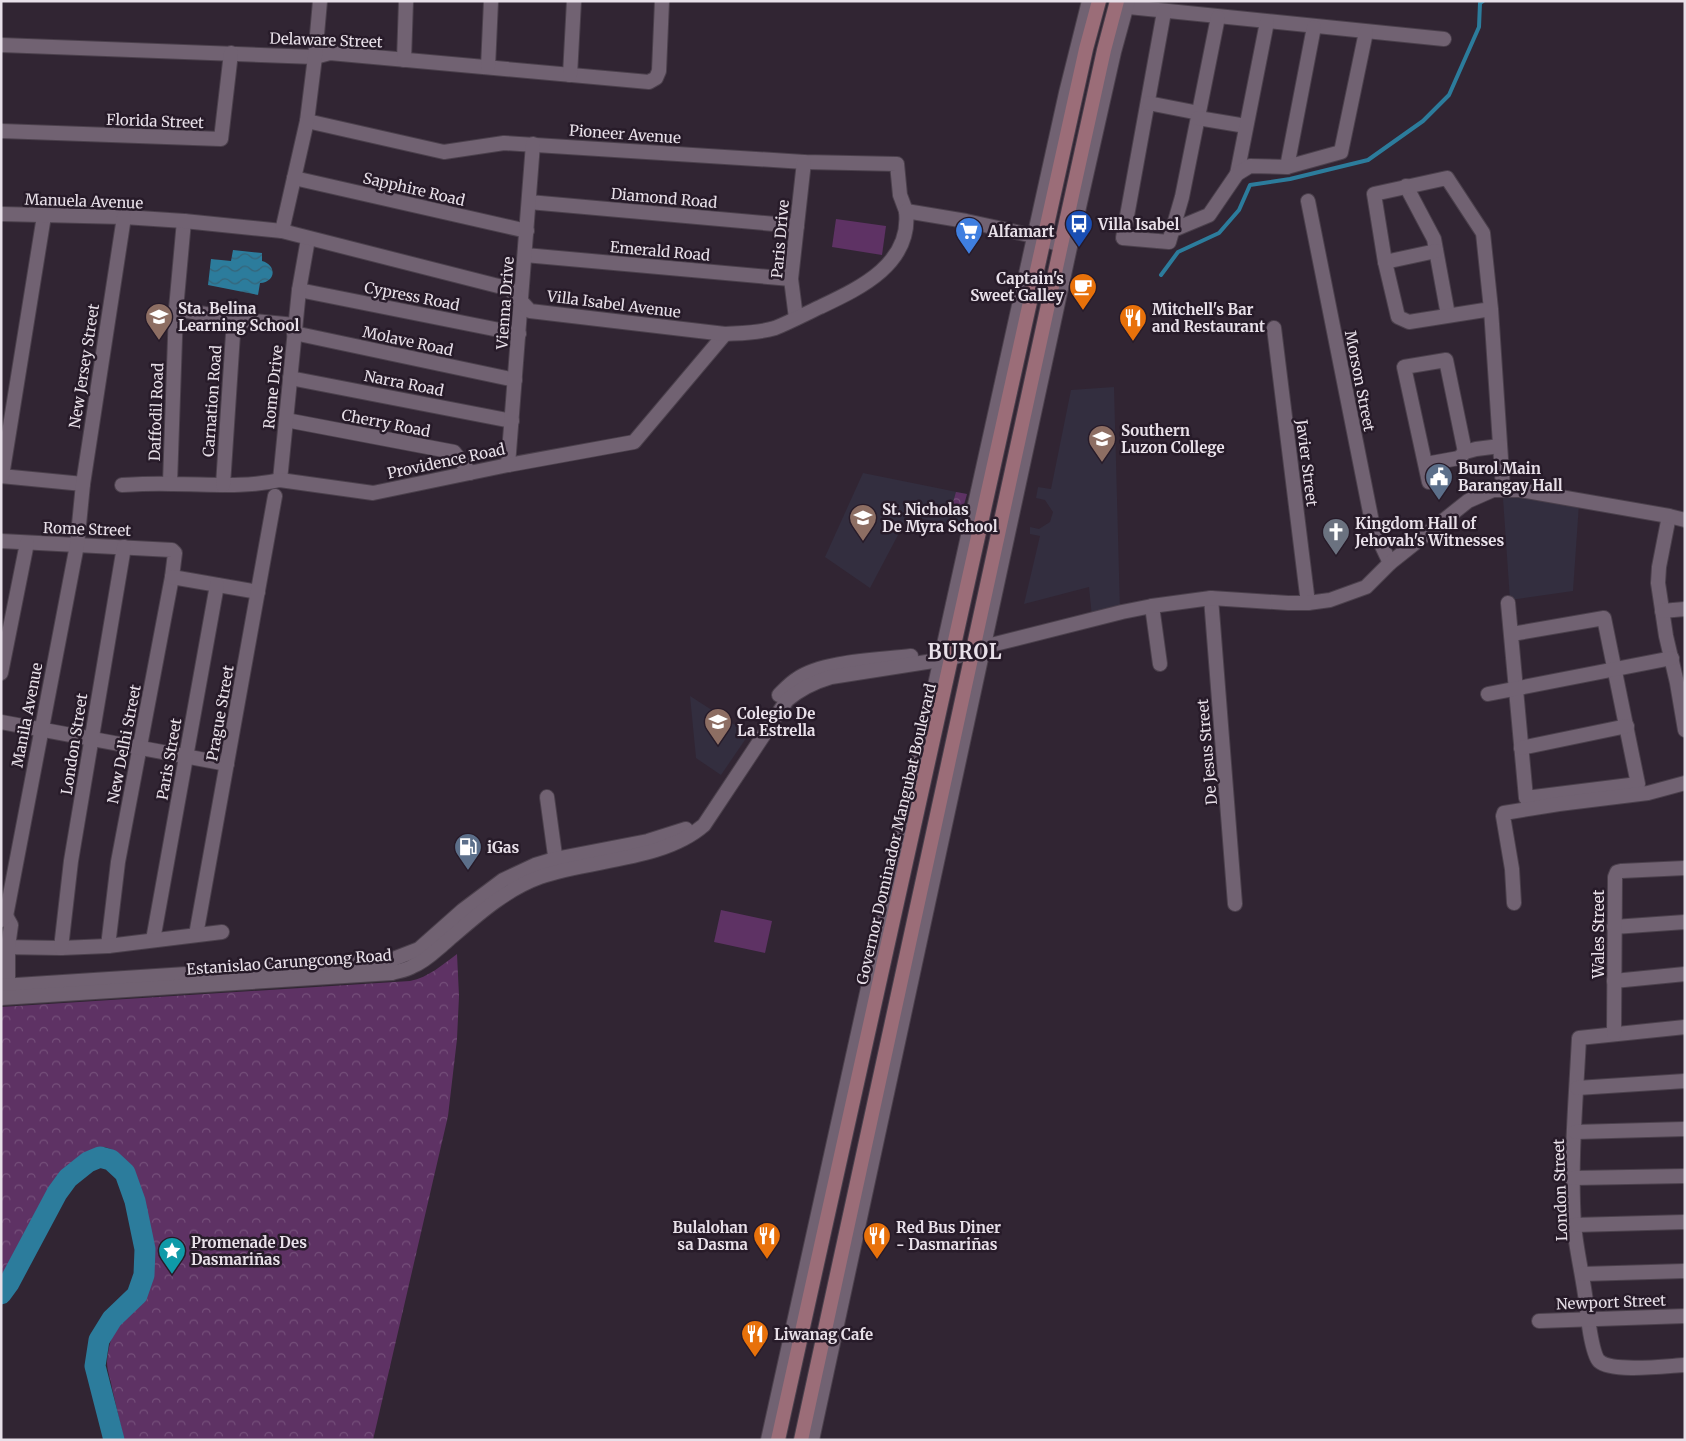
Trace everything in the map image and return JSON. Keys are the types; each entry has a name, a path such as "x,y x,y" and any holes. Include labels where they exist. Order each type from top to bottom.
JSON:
{"main road":[{"name":"Governor Dominador Mangubat Boulevard","path":"778,1440 899,895 947,654 1038,241 1087,28 1099,1"},
{"path":"801,1440 919,899 978,649 1061,245 1109,33 1122,4"},
{"path":"899,895 919,899"}],"street":[{"path":"282,231 307,121 316,57 320,1"},
{"path":"404,60 406,1"},
{"path":"488,68 491,1"},
{"path":"570,75 574,1"},
{"name":"Delaware Street","path":"1,45 316,57 330,54 649,82 656,78 659,71 662,1"},
{"name":"Governor Dominador Mangubat Boulevard","path":"1087,28 1089,1"},
{"path":"812,1440 978,649 1070,247 1122,4 1164,12 1444,39"},
{"path":"1164,12 1123,238 1169,242 1182,197 1218,17"},
{"path":"1173,230 1209,215 1237,174 1268,22"},
{"path":"1287,167 1314,27"},
{"path":"1087,28 1109,33"},
{"path":"1237,174 1250,166 1287,167 1341,152 1366,32"},
{"name":"Florida Street","path":"1,130 221,140 231,53"},
{"path":"1148,103 1246,126"},
{"name":"Pioneer Avenue","path":"307,121 444,152 504,143 804,162 897,164 900,195 906,215"},
{"name":"Vienna Drive","path":"508,465 534,144"},
{"name":"Paris Drive","path":"796,318 791,279 804,162"},
{"path":"1491,309 1409,322 1398,316 1385,262 1374,194 1445,177 1449,179 1483,233 1491,309 1503,489"},
{"name":"Sapphire Road","path":"294,178 527,231"},
{"path":"1406,186 1434,239 1448,315"},
{"name":"Morson Street","path":"1308,201 1373,527 1390,563"},
{"name":"Diamond Road","path":"529,202 797,226"},
{"name":"Manuela Avenue","path":"1,214 165,220"},
{"path":"906,215 966,221 1038,241 1061,245"},
{"name":"Villa Isabel Avenue","path":"165,220 282,231 510,289 530,311 725,334 756,332 774,328 855,290 880,273 896,254 902,243 906,215"},
{"path":"44,216 2,476 83,484"},
{"name":"New Jersey Street","path":"79,519 124,217"},
{"name":"Daffodil Road","path":"170,484 176,309 184,221"},
{"name":"Rome Drive","path":"280,480 299,290 308,239"},
{"path":"1385,262 1436,251"},
{"name":"Emerald Road","path":"525,255 791,279"},
{"name":"Cypress Road","path":"299,290 519,334"},
{"name":"Molave Road","path":"176,309 295,329 515,380"},
{"name":"Carnation Road","path":"223,485 234,318"},
{"name":"Javier Street","path":"1274,328 1308,603"},
{"name":"Providence Road","path":"122,484 223,485 269,483 280,480 373,493 508,465 634,442 725,334"},
{"path":"1429,482 1404,367 1446,360 1465,452"},
{"name":"Narra Road","path":"290,378 512,421"},
{"name":"Cherry Road","path":"286,420 454,452 470,473"},
{"path":"1426,464 1459,458 1465,452 1476,449 1500,446"},
{"name":"Estanislao Carungcong Road","path":"5,992 388,961 420,949 463,910 503,880 536,865 556,866 650,851 692,835 704,825 787,700 801,688 831,677 978,649 1152,606 1211,598 1288,603 1330,600 1366,587 1390,563 1468,501 1485,492 1503,489 1520,490 1685,520"},
{"name":"Prague Street","path":"196,935 275,496"},
{"path":"1669,516 1659,566 1658,583 1685,730"},
{"name":"Manila Avenue","path":"5,992 5,947 11,925 3,917 78,545 79,519"},
{"name":"Rome Street","path":"1,541 172,550"},
{"path":"1,673 27,543"},
{"name":"London Street","path":"62,948 71,861 124,547"},
{"name":"New Delhi Street","path":"108,946 118,862 172,577 175,553 172,550"},
{"path":"172,577 258,592"},
{"name":"Paris Street","path":"153,940 217,585"},
{"name":"De Jesus Street","path":"1211,598 1235,904"},
{"path":"1508,603 1526,798 1638,784 1604,618 1512,634"},
{"path":"1152,606 1160,664"},
{"path":"1662,611 1685,609"},
{"name":"Governor Dominador Mangubat Boulevard","path":"768,1440 863,1007 947,654"},
{"path":"1488,694 1672,658"},
{"path":"1,722 226,764"},
{"path":"1521,748 1626,726"},
{"path":"1514,903 1512,869 1504,813 1648,793 1685,783"},
{"path":"547,797 556,866"},
{"name":"Wales Street","path":"1614,1034 1614,877 1620,871 1685,868"},
{"path":"1614,927 1685,922"},
{"path":"5,947 62,948 108,946 222,932"},
{"path":"1614,981 1685,974"},
{"path":"1614,1034 1685,1027"},
{"name":"London Street","path":"1614,1034 1580,1038 1577,1088 1573,1178 1574,1225 1595,1354 1598,1361 1605,1365 1619,1368 1685,1365"},
{"path":"1577,1088 1685,1081"},
{"path":"1575,1132 1685,1129"},
{"path":"1573,1178 1685,1176"},
{"path":"1574,1225 1685,1222"},
{"path":"1582,1274 1685,1271"},
{"name":"Newport Street","path":"1539,1321 1685,1316"}],"shaded area":[{"path":"1114,387 1120,610 1092,617 1089,587 1024,604 1040,536 1030,534 1030,527 1039,529 1050,522 1053,512 1045,500 1036,498 1038,487 1051,489 1071,390"},
{"name":"St. Nicholas De Myra School","path":"863,473 967,494 959,526 908,516 870,588 825,557"},
{"path":"1503,498 1579,504 1573,591 1510,600"},
{"name":"Colegio De La Estrella","path":"690,696 749,734 721,775 696,758"}],"green space":[{"path":"836,219 886,226 882,255 832,247"},
{"path":"956,492 967,494 963,508 952,506"},
{"path":"721,910 772,921 765,953 714,942"},
{"path":"457,954 459,996 457,1039 448,1116 373,1440 124,1440 107,1362 114,1332 146,1295 152,1280 152,1246 144,1200 134,1174 116,1153 106,1147 90,1152 75,1161 49,1190 1,1280 1,1007 410,981 429,974"}],"water":[{"path":"233,250 262,253 262,261 267,263 272,269 272,277 260,283 258,295 208,285 211,259 231,261"}],"waterway":[{"path":"1161,275 1178,252 1219,233 1239,210 1250,185 1290,179 1368,160 1423,121 1449,95 1479,27 1480,3 1483,1"},
{"path":"1,1294 9,1283 57,1193 68,1178 88,1162 100,1157 111,1160 125,1173 135,1201 145,1249 144,1275 137,1295 112,1319 99,1340 95,1366 114,1440"}],"place":[{"name":"Villa Isabel","path":"1079,248"},
{"name":"Alfamart","path":"969,255"},
{"name":"Captain's Sweet Galley","path":"1083,311"},
{"name":"Sta. Belina Learning School","path":"159,341"},
{"name":"Mitchell's Bar and Restaurant","path":"1133,342"},
{"name":"Southern Luzon College","path":"1102,463"},
{"name":"Burol Main Barangay Hall","path":"1439,501"},
{"name":"St. Nicholas De Myra School","path":"863,542"},
{"name":"Kingdom Hall of Jehovah's Witnesses","path":"1336,556"},
{"name":"Colegio De La Estrella","path":"718,746"},
{"name":"iGas","path":"468,871"},
{"name":"Bulalohan sa Dasma","path":"767,1260"},
{"name":"Red Bus Diner - Dasmariñas","path":"877,1260"},
{"name":"Promenade Des Dasmariñas","path":"172,1275"},
{"name":"Liwanag Cafe","path":"755,1358"}],"district":[{"name":"BUROL","path":"965,651"}]}
